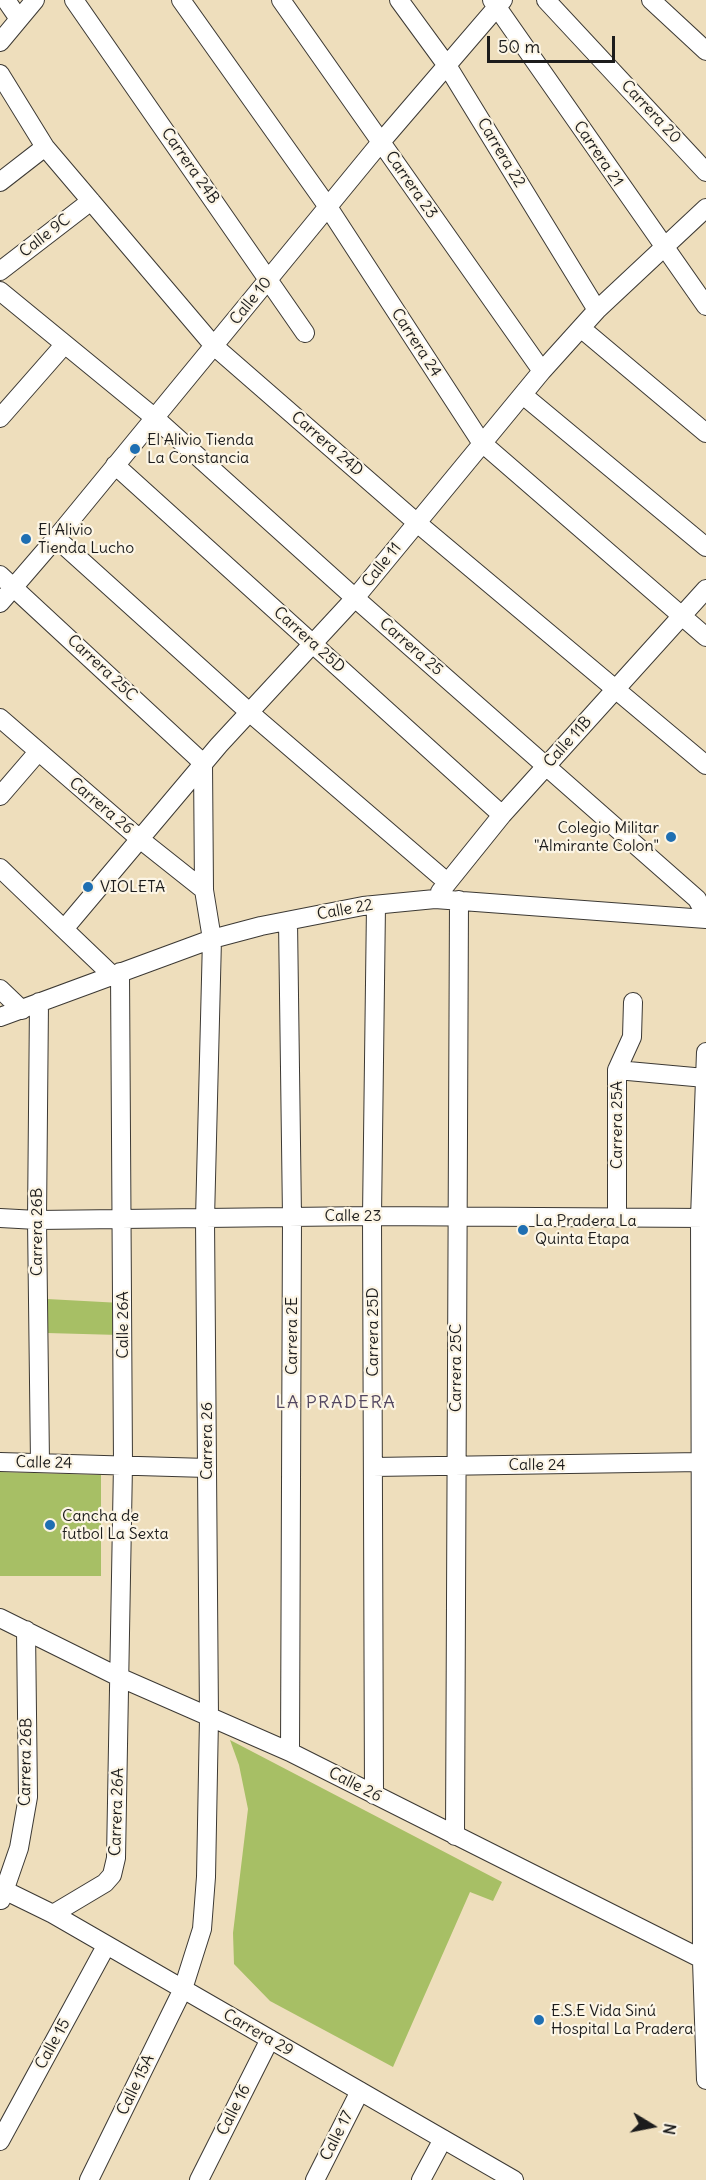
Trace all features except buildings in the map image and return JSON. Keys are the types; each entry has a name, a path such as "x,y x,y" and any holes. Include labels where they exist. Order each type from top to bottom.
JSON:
{"street":[{"path":"6,0 19,18"},
{"path":"0,42 35,0"},
{"name":"Carrera 24B","path":"74,0 305,333"},
{"name":"Carrera 24","path":"182,0 328,207 481,442 706,637"},
{"name":"Carrera 23","path":"281,0 542,371"},
{"name":"Carrera 22","path":"399,0 448,67 597,310"},
{"name":"Carrera 20","path":"546,0 706,172"},
{"path":"651,0 706,51"},
{"name":"Calle 10","path":"0,603 7,581 56,538 381,142 448,67 498,2"},
{"name":"Carrera 21","path":"498,2 662,247 706,306"},
{"name":"Carrera 24D","path":"0,74 45,147 214,346 416,522 706,765"},
{"path":"0,182 45,147"},
{"name":"Calle 9C","path":"0,271 91,201"},
{"name":"Calle 11","path":"64,929 141,840 203,763 355,598 481,442 542,371 597,310 706,208"},
{"name":"Carrera 25","path":"0,291 155,417 355,598 697,899 706,917"},
{"path":"582,329 706,433"},
{"path":"0,418 64,345"},
{"path":"523,395 706,547"},
{"name":"Carrera 25D","path":"115,465 502,815"},
{"path":"56,538 249,712 447,882"},
{"name":"Carrera 25C","path":"7,581 203,763"},
{"name":"Calle 11B","path":"435,899 502,815 706,589"},
{"name":"Carrera 26","path":"0,718 141,840 204,890"},
{"path":"0,796 38,752"},
{"name":"Carrera 26","path":"183,1989 202,1929 206,1877 209,1718 205,1219 212,939 204,890 203,763"},
{"path":"0,868 64,929 116,974"},
{"name":"Calle 22","path":"0,1017 212,939 288,921 376,905 435,899 706,917"},
{"name":"Carrera 25C","path":"455,1836 459,900"},
{"name":"Carrera 25D","path":"374,1795 372,1216 376,905"},
{"name":"Carrera 2E","path":"288,921 292,1217 290,1752"},
{"name":"Calle 26A","path":"116,974 122,1219 121,1678"},
{"path":"0,989 22,1010"},
{"name":"Carrera 26B","path":"39,1002 37,1220 40,1463"},
{"name":"Carrera 25A","path":"617,1216 617,1070 632,1037 633,1002"},
{"path":"706,1052 701,1462 706,2080"},
{"path":"617,1070 705,1078"},
{"name":"Calle 23","path":"0,1218 37,1220 372,1216 703,1218"},
{"name":"Calle 24","path":"0,1462 207,1468"},
{"name":"Calle 24","path":"373,1467 701,1462"},
{"name":"Calle 26","path":"0,1618 121,1678 290,1752 704,1961"},
{"name":"Carrera 26B","path":"2,1894 19,1848 28,1797 26,1630"},
{"name":"Carrera 26A","path":"53,1914 105,1883 112,1875 117,1858 121,1678"},
{"name":"Carrera 29","path":"2,1894 53,1914 106,1947 514,2180"},
{"name":"Calle 15","path":"0,2140 106,1947"},
{"name":"Calle 15A","path":"89,2180 183,1989"},
{"name":"Calle 16","path":"199,2180 270,2039"},
{"name":"Calle 17","path":"315,2180 360,2091"},
{"path":"421,2180 443,2139"}],"green space":[{"path":"47,1299 121,1303 119,1335 47,1333"},
{"name":"Cancha de futbol La Sexta","path":"0,1472 101,1475 101,1576 0,1576"},
{"path":"230,1740 502,1882 493,1901 470,1892 393,2067 270,2001 234,1964 233,1933 248,1809 239,1765"}],"place":[{"name":"El Alivio Tienda La Constancia","path":"135,449"},
{"name":"El Alivio Tienda Lucho","path":"26,539"},
{"name":"Colegio Militar \"Almirante Colon\"","path":"671,837"},
{"name":"VIOLETA","path":"88,887"},
{"name":"La Pradera La Quinta Etapa","path":"523,1230"},
{"name":"Cancha de futbol La Sexta","path":"50,1525"},
{"name":"E.S.E Vida Sinú Hospital La Pradera","path":"539,2020"}],"district":[{"name":"LA PRADERA","path":"336,1403"}]}
